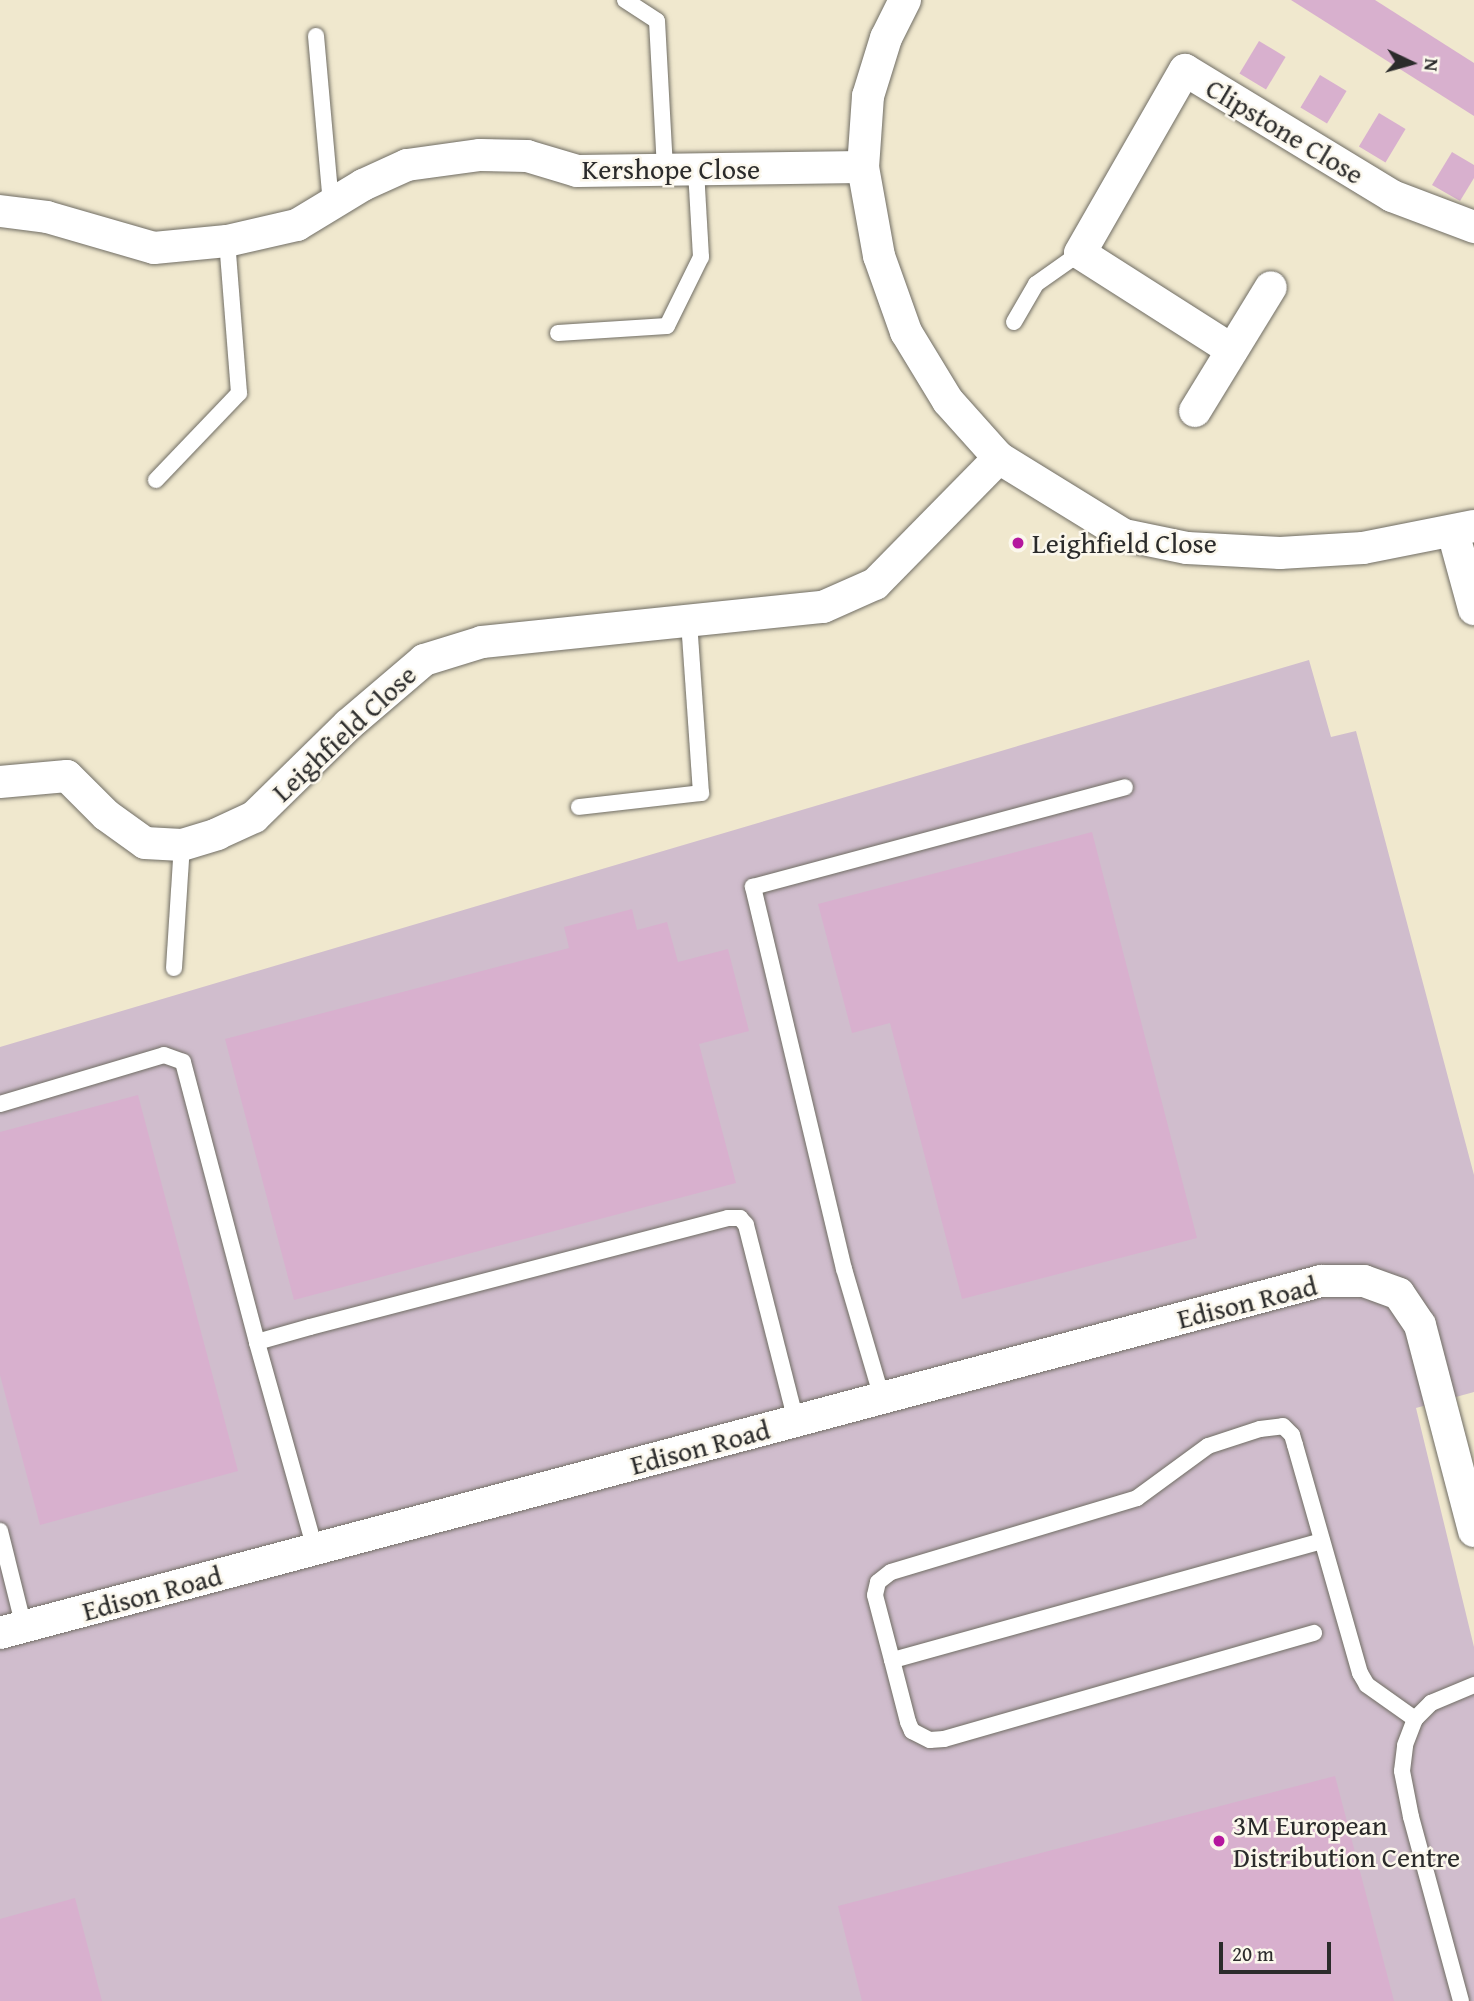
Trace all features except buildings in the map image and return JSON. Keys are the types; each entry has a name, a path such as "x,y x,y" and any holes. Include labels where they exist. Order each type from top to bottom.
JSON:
{"street":[{"path":"905,0 886,38 868,96 863,167 879,256 906,332 948,401 999,458 1124,536 1187,548 1280,553 1363,548 1464,529 1474,609"},
{"name":"Clipstone Close","path":"1080,253 1185,70 1392,195 1474,227"},
{"name":"Kershope Close","path":"0,211 47,217 154,248 227,241 297,225 363,184 407,165 480,155 527,156 577,171 863,167"},
{"path":"1080,253 1232,350"},
{"path":"1195,411 1271,286"},
{"name":"Leighfield Close","path":"0,782 67,776 106,816 145,843 182,845 254,817 348,725 424,660 482,642 823,607 875,584 999,458"},
{"name":"Edison Road","path":"12,1630 1321,1281 1364,1281 1399,1294 1420,1325 1472,1513"}],"lane":[{"path":"558,333 667,326 701,257 680,171 657,21 625,0"},
{"path":"316,36 331,204"},
{"path":"156,480 239,393 227,241"},
{"path":"1014,322 1036,284 1080,253"},
{"path":"579,807 701,793 689,620"},
{"path":"881,1398 844,1269 753,887 1125,786"},
{"path":"174,968 182,845"},
{"path":"0,1104 164,1055 183,1062 257,1342 316,1549"},
{"path":"257,1342 728,1218 740,1218 746,1225 796,1421"},
{"path":"1314,1633 944,1739 930,1740 912,1731 908,1723 875,1588 891,1572 1137,1498 1208,1446 1260,1429 1283,1426 1292,1435 1360,1673 1367,1685 1415,1720"},
{"path":"0,1531 12,1630"},
{"path":"892,1660 1322,1541"},
{"path":"1461,2001 1411,1816 1402,1771 1405,1745 1415,1720 1431,1703 1474,1685"}],"shaded area":[{"path":"1309,660 1331,737 1356,731 1474,1175 1474,1392 1416,1408 1474,1647 1474,2001 0,2001 0,1047"}],"place":[{"name":"Leighfield Close","path":"1018,543"},
{"name":"3M European Distribution Centre","path":"1219,1841"}]}
